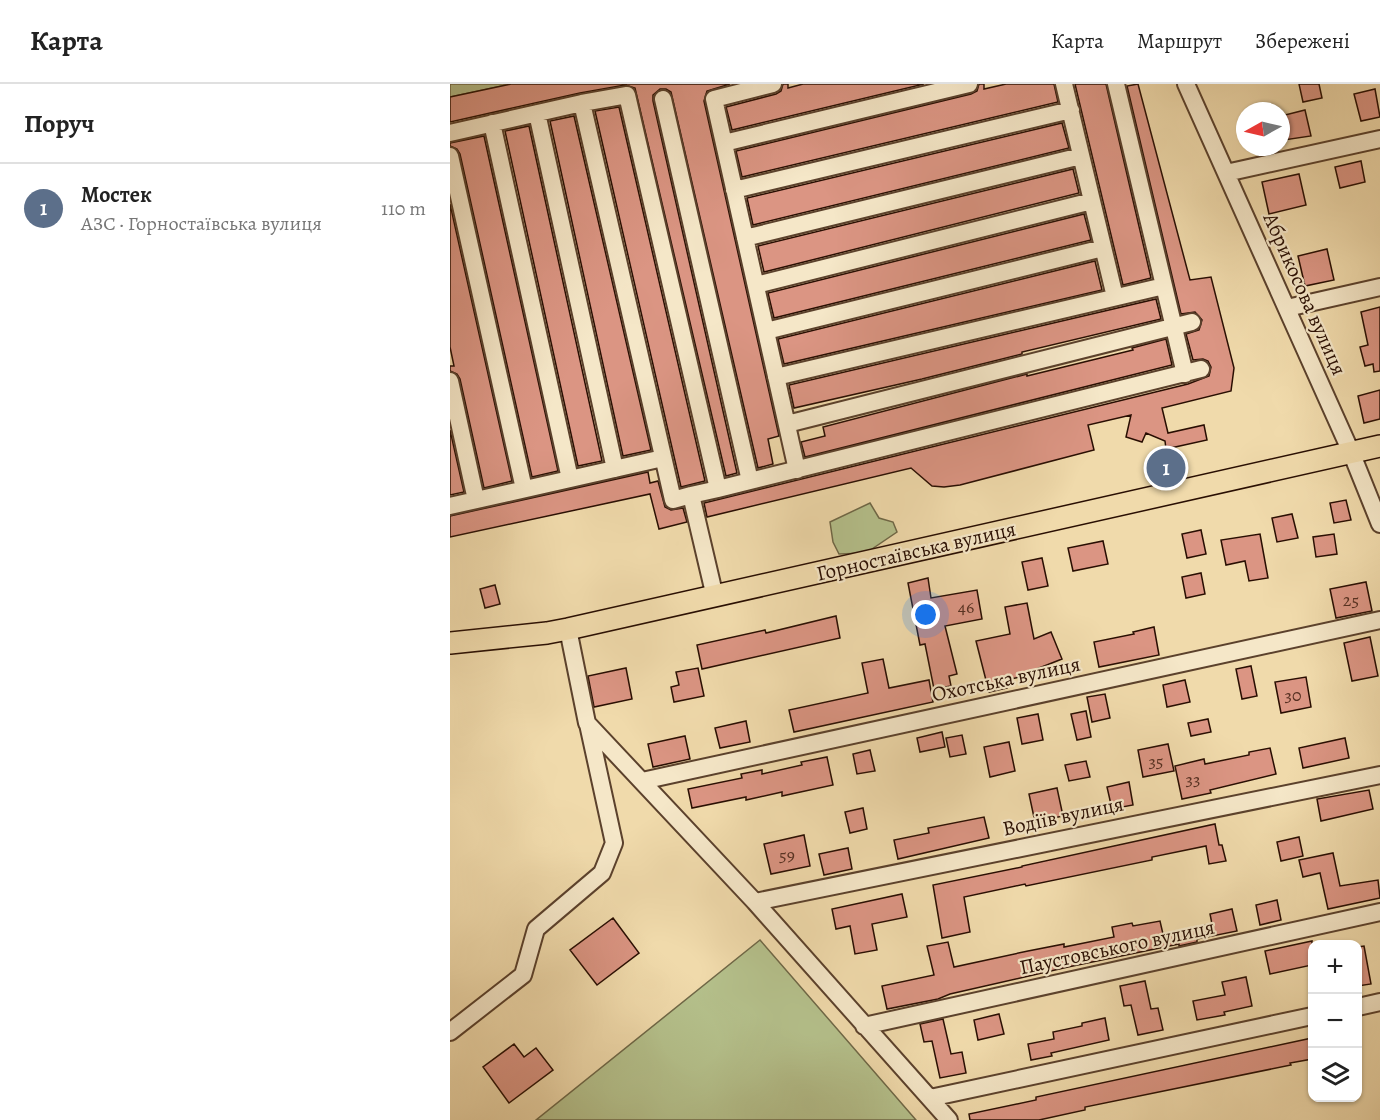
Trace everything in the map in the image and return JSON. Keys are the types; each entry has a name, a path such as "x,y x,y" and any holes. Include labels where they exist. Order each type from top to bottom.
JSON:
{"main road":[{"name":"Горностаївська вулиця","path":"450,643 568,629 1380,446"}],"street":[{"path":"773,84 714,99 797,470"},
{"path":"724,143 969,84"},
{"path":"1064,84 1115,297"},
{"path":"582,103 673,500 1193,371 1174,327 1116,84"},
{"name":"Абрикосова вулиця","path":"1186,84 1351,452 1380,524"},
{"path":"450,133 627,95 718,489"},
{"path":"663,99 750,481"},
{"path":"734,190 1071,110"},
{"path":"537,113 615,469"},
{"path":"492,123 570,479"},
{"path":"1226,173 1380,139"},
{"path":"450,156 524,489"},
{"path":"745,238 1081,156"},
{"path":"756,285 1092,201"},
{"path":"766,331 1103,248"},
{"path":"776,377 1164,285"},
{"path":"1287,308 1380,287"},
{"path":"787,424 1192,322"},
{"path":"450,381 476,500"},
{"path":"450,506 663,458"},
{"path":"691,495 715,597"},
{"name":"Охотська вулиця","path":"642,781 1380,620"},
{"path":"450,1032 523,975 536,929 602,873 614,843 568,629"},
{"path":"587,723 755,902 949,1120"},
{"name":"Водіїв вулиця","path":"755,902 1380,775"},
{"name":"Паустовського вулиця","path":"864,1026 1380,912"},
{"path":"1362,1005 1380,1002"},
{"path":"930,1098 1308,1017"}],"green space":[{"path":"450,84 511,84 450,97"},
{"path":"870,503 879,518 893,522 897,532 866,553 839,554 833,542 830,522"},
{"path":"760,940 916,1120 536,1120"}],"building":[{"path":"511,84 730,84 707,91 704,101 779,436 768,439 773,464 758,468 671,92 660,89 653,95 653,101 737,473 726,476 635,88 625,85 580,93 450,122 450,97"},
{"path":"783,84 788,84 788,88 803,84 924,84 732,130 726,107 776,94 781,91"},
{"path":"979,84 984,84 984,89 1006,84 1054,84 1058,102 742,177 736,151 971,94 977,91"},
{"path":"1075,84 1106,84 1151,278 1123,285"},
{"path":"1138,84 1190,280 1211,277 1234,368 1231,391 1162,408 1168,433 1204,425 1207,440 1166,449 1165,441 1146,433 1142,442 1126,437 1131,415 1088,425 1094,450 960,485 932,486 911,468 707,517 704,503 1188,384 1209,376 1211,367 1208,361 1193,360 1186,334 1199,330 1202,320 1195,312 1181,314 1127,86"},
{"path":"1299,84 1319,84 1322,98 1303,102"},
{"path":"1375,89 1380,117 1361,121 1354,94"},
{"path":"619,107 705,481 681,487 595,111"},
{"path":"1305,110 1311,136 1290,139 1290,114"},
{"path":"574,116 651,450 623,456 550,121"},
{"path":"1062,123 1069,148 753,225 747,198"},
{"path":"529,126 602,461 578,466 505,131"},
{"path":"484,136 558,471 532,477 460,154 457,149 450,146 450,143"},
{"path":"1361,161 1365,182 1340,188 1335,167"},
{"path":"1073,169 1079,193 764,272 758,246"},
{"path":"1299,174 1306,205 1269,214 1262,182"},
{"path":"450,204 512,481 484,488 460,379 457,374 450,371 450,366 454,366 450,347"},
{"path":"1084,214 1091,240 774,318 768,293"},
{"path":"1327,249 1334,280 1305,286 1298,256"},
{"path":"1095,261 1102,290 784,364 778,339"},
{"path":"1156,299 1161,319 1022,352 1022,354 922,379 794,408 789,385"},
{"path":"1380,307 1380,371 1374,372 1373,364 1365,366 1360,347 1368,345 1361,312"},
{"path":"1166,339 1172,365 805,457 801,442 825,436 823,427 1027,374 1027,376 1133,350 1132,348"},
{"path":"1380,390 1380,419 1364,423 1358,396"},
{"path":"450,430 464,492 450,495"},
{"path":"648,472 650,483 658,481 665,507 671,510 683,508 687,522 659,529 650,494 450,537 450,516"},
{"path":"1346,500 1351,520 1334,523 1330,503"},
{"path":"1292,514 1298,538 1277,542 1272,518"},
{"path":"1201,530 1206,554 1187,558 1182,534"},
{"path":"1260,534 1268,578 1249,581 1245,561 1226,565 1221,540"},
{"path":"1334,534 1337,554 1316,557 1313,537"},
{"path":"1103,541 1108,564 1073,571 1068,548"},
{"path":"1042,558 1048,586 1028,590 1022,562"},
{"path":"1201,573 1205,594 1186,598 1182,577"},
{"path":"928,578 931,598 977,590 982,619 945,626 957,674 949,676 951,686 934,689 925,644 920,645 908,583"},
{"path":"1366,582 1372,611 1336,618 1330,589"},
{"path":"495,585 500,604 485,608 480,589"},
{"path":"1027,603 1034,639 1051,632 1062,659 1029,672 1030,675 1005,680 1007,688 989,692 976,641 1010,634 1005,607"},
{"path":"836,616 840,638 702,669 697,645 765,630 766,633"},
{"path":"1154,627 1159,655 1099,667 1094,642 1134,634 1133,632"},
{"path":"1370,637 1378,676 1352,681 1344,643"},
{"path":"883,659 889,688 929,680 933,702 794,732 789,710 868,693 862,663"},
{"path":"1251,666 1257,696 1242,699 1236,669"},
{"path":"626,668 632,699 594,707 588,676"},
{"path":"698,668 704,696 674,702 671,687 679,685 676,672"},
{"path":"1306,677 1311,707 1281,713 1275,682"},
{"path":"1185,680 1190,702 1167,707 1163,685"},
{"path":"1105,694 1110,718 1092,722 1087,697"},
{"path":"1086,711 1091,737 1077,740 1071,714"},
{"path":"1038,714 1043,740 1022,744 1017,718"},
{"path":"1208,719 1211,732 1191,736 1188,723"},
{"path":"746,721 750,742 720,748 715,728"},
{"path":"942,732 945,747 920,752 917,738"},
{"path":"962,735 966,754 950,757 946,738"},
{"path":"685,736 690,759 653,767 648,744"},
{"path":"1345,738 1349,758 1303,768 1299,748"},
{"path":"1009,742 1015,771 990,777 984,747"},
{"path":"1168,744 1174,771 1143,777 1138,750"},
{"path":"1270,748 1276,774 1182,799 1175,766 1204,759 1205,764"},
{"path":"870,750 875,771 857,774 853,754"},
{"path":"827,757 833,785 782,796 782,792 692,808 688,789 742,778 741,774 762,770 762,774"},
{"path":"1086,761 1090,777 1069,781 1065,765"},
{"path":"1129,782 1133,805 1112,809 1107,787"},
{"path":"1057,788 1063,816 1035,822 1029,794"},
{"path":"1369,790 1373,809 1321,821 1317,799"},
{"path":"863,808 867,829 850,833 845,812"},
{"path":"984,817 989,838 898,859 894,840 929,833 928,828"},
{"path":"1215,824 1219,845 1222,845 1226,861 1209,864 1206,846 1152,857 1152,860 964,897 970,932 942,938 933,885"},
{"path":"804,835 810,866 771,874 764,844"},
{"path":"1299,837 1303,856 1281,861 1277,842"},
{"path":"848,848 852,869 824,875 819,854"},
{"path":"1333,853 1340,886 1378,880 1380,898 1328,909 1320,873 1303,877 1299,860"},
{"path":"902,894 907,917 872,924 877,950 855,954 850,926 836,929 832,909"},
{"path":"1277,900 1281,920 1260,925 1256,905"},
{"path":"1232,909 1237,931 1197,939 1197,942 1068,967 887,1009 882,986 934,975 927,946 948,942 954,967 1064,944 1064,947 1114,937 1112,927 1132,923 1133,926 1160,921 1163,934 1212,924 1210,914"},
{"path":"613,918 639,953 597,985 570,950"},
{"path":"1308,942 1308,966 1270,974 1265,951"},
{"path":"1362,946 1364,946 1371,984 1362,985"},
{"path":"1246,977 1252,1006 1224,1012 1225,1015 1197,1020 1193,1001 1225,995 1222,982"},
{"path":"1145,981 1151,1009 1158,1008 1163,1030 1138,1035 1131,1005 1124,1006 1120,986"},
{"path":"999,1014 1004,1034 978,1040 974,1020"},
{"path":"1105,1018 1109,1040 1051,1053 1052,1056 1031,1060 1028,1044 1054,1039 1053,1032"},
{"path":"943,1019 951,1054 962,1052 966,1073 940,1078 932,1041 924,1042 920,1024"},
{"path":"1308,1039 1308,1060 1290,1063 1291,1065 1085,1107 1085,1110 1039,1120 970,1120 969,1114 1036,1100 1036,1097"},
{"path":"514,1044 524,1057 536,1048 553,1070 509,1103 483,1067"}],"place":[{"name":"Мостек","path":"1166,468"}]}
